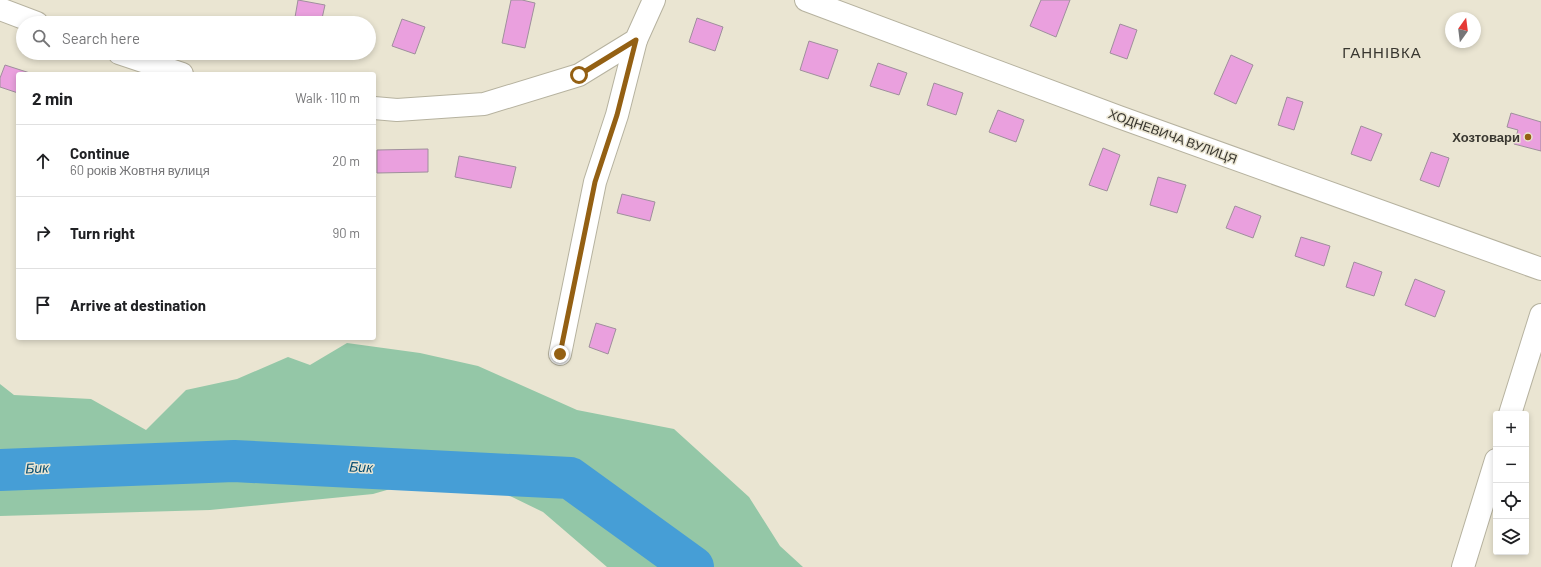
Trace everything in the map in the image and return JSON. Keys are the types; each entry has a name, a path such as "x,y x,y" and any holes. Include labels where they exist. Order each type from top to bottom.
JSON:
{"street":[{"path":"560,354 595,182 617,115 636,40 654,0"},
{"name":"ХОДНЕВИЧА ВУЛИЦЯ","path":"806,0 1119,117 1541,269"},
{"path":"0,9 18,16"},
{"path":"376,108 397,110 484,104 579,75 636,40"},
{"path":"140,60 176,72"},
{"path":"1511,411 1541,315"},
{"path":"1463,567 1493,470"}],"green space":[{"path":"347,343 420,353 478,366 577,410 674,429 749,497 780,546 803,567 607,567 543,512 456,470 373,494 210,510 0,516 0,384 14,395 91,399 146,430 186,390 237,379 288,357 310,365"}],"building":[{"path":"298,0 325,5 323,16 295,16"},
{"path":"511,0 522,0 535,3 525,48 502,43"},
{"path":"1041,0 1070,0 1056,37 1030,26"},
{"path":"697,18 723,27 715,51 689,42"},
{"path":"402,19 425,27 415,54 392,46"},
{"path":"1120,24 1137,30 1127,59 1110,53"},
{"path":"809,41 838,50 828,79 800,70"},
{"path":"1231,55 1253,65 1236,104 1214,94"},
{"path":"878,63 907,73 899,95 870,86"},
{"path":"5,65 27,72 16,72 16,92 0,87 0,78"},
{"path":"934,83 963,93 956,115 927,105"},
{"path":"1287,97 1303,102 1294,130 1278,125"},
{"path":"998,110 1024,120 1016,142 989,132"},
{"name":"Хозтовари","path":"1511,113 1541,122 1541,151 1514,144 1518,130 1507,127"},
{"path":"1361,126 1382,134 1371,161 1351,154"},
{"path":"1103,148 1120,155 1107,191 1089,185"},
{"path":"428,149 428,172 377,173 377,150"},
{"path":"1431,152 1449,158 1439,187 1420,180"},
{"path":"459,156 516,167 511,188 455,177"},
{"path":"1158,177 1186,185 1177,213 1150,205"},
{"path":"622,194 655,202 650,221 617,213"},
{"path":"1235,206 1261,216 1253,238 1226,228"},
{"path":"1301,237 1330,246 1324,266 1295,256"},
{"path":"1354,262 1382,272 1374,296 1346,287"},
{"path":"1415,279 1445,291 1435,317 1405,305"},
{"path":"596,323 616,329 608,354 589,347"}],"waterway":[{"name":"Бик","path":"0,470 234,461 570,478 693,567"}],"place":[{"name":"Хозтовари","path":"1528,137"}],"district":[{"name":"ГАННІВКА","path":"1382,53"}],"route":[{"path":"560,354 595,182 617,115 636,40 579,75"}]}
